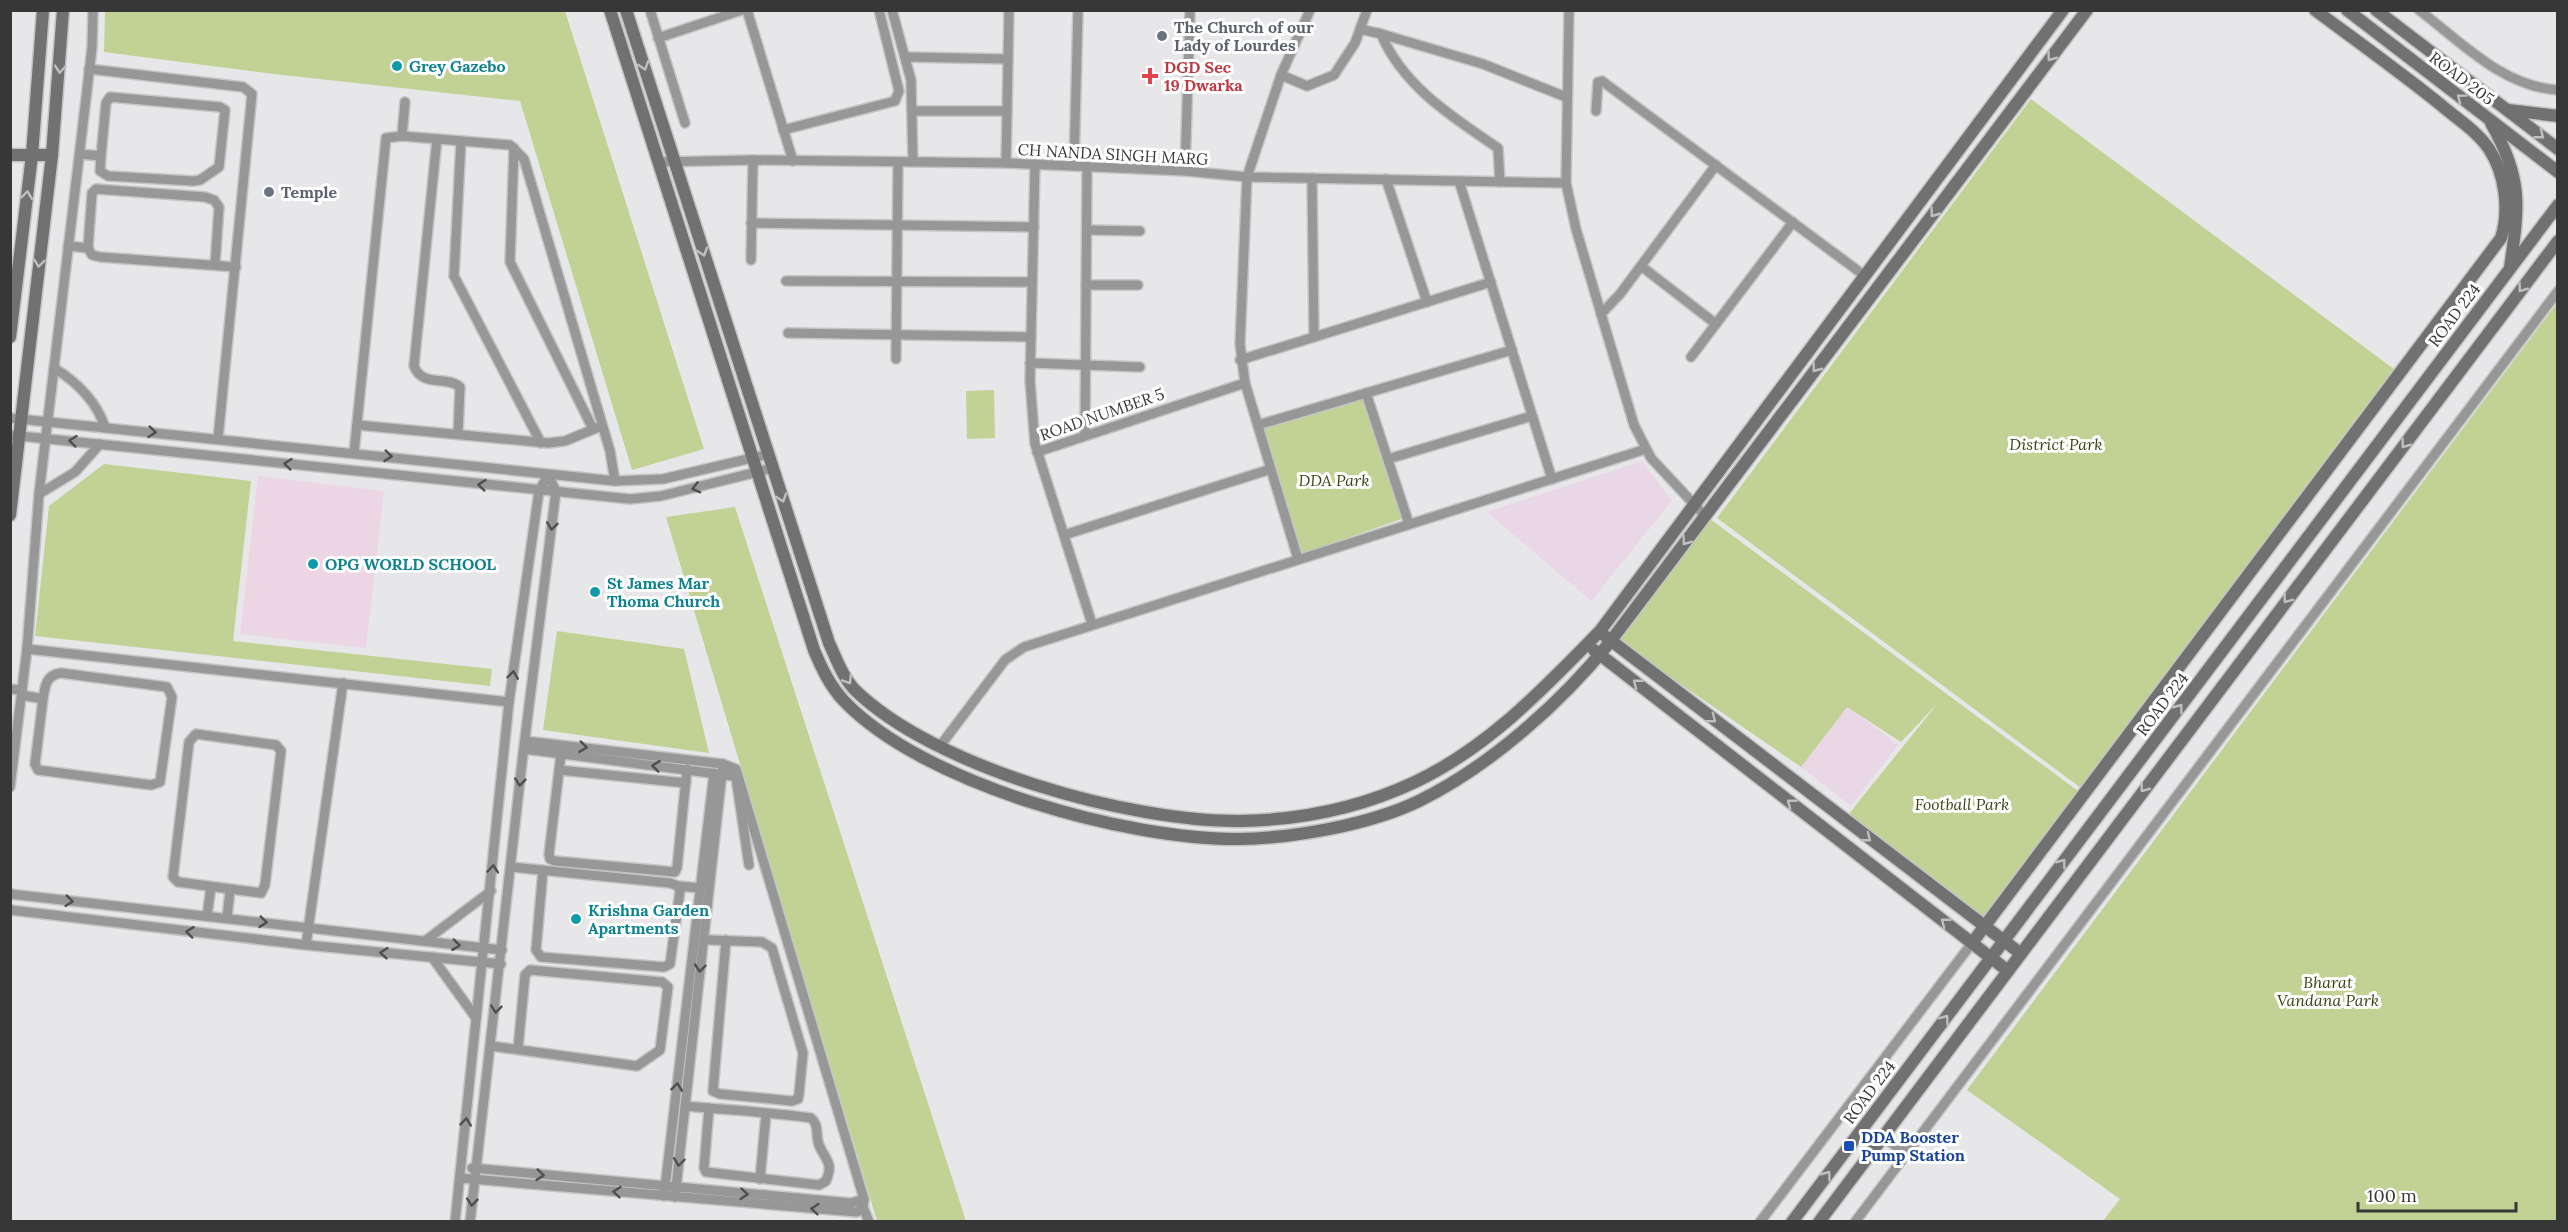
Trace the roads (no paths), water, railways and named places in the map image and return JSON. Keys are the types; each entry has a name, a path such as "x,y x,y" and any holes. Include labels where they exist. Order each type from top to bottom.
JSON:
{"street":[{"path":"10,337 32,155 43,10"},
{"path":"10,515 16,418 52,155 63,10"},
{"path":"10,787 27,648 39,494 80,154 93,10"},
{"path":"610,10 814,650 828,682 845,702 872,725 938,766 962,776 1063,812 1128,827 1190,836 1238,839 1283,837 1348,825 1418,801 1469,772 1525,729 1610,642 2086,10"},
{"path":"626,10 829,643 842,671 854,689 881,711 940,747 969,760 1067,794 1134,810 1190,818 1239,821 1282,818 1344,809 1414,782 1463,756 1515,716 1600,631 2063,10"},
{"path":"650,10 685,123"},
{"path":"658,38 742,10"},
{"path":"747,10 793,161"},
{"path":"783,130 895,101 899,91 879,10"},
{"path":"892,10 907,57 912,111 913,162"},
{"path":"1006,163 1010,10"},
{"path":"1074,166 1078,10"},
{"path":"1185,171 1190,10"},
{"path":"1298,559 1240,360 1247,177 1281,75 1310,10"},
{"path":"1281,75 1307,86 1334,75 1355,43 1367,10"},
{"path":"1569,10 1566,183 1576,229 1634,425 1651,458 1705,516"},
{"path":"1761,1221 2501,238 2506,212 2504,190 2489,150 2477,135 2393,66 2316,10"},
{"name":"ROAD 205","path":"2347,10 2558,172"},
{"name":"ROAD 205","path":"2376,10 2558,149"},
{"path":"2420,10 2509,77 2532,87 2558,90"},
{"path":"1360,28 1483,64 1566,97"},
{"path":"1376,33 1381,34 1391,58 1409,78 1448,114 1498,148 1500,182"},
{"path":"907,57 1008,59"},
{"path":"89,69 243,87 252,94 218,439"},
{"path":"1596,111 1599,82 1602,81 1865,276"},
{"path":"110,97 220,107 225,110 219,167 200,180 108,176 100,171 101,156 106,103 110,97"},
{"path":"402,136 405,102"},
{"path":"2507,110 2558,116"},
{"path":"912,111 1007,111"},
{"path":"2488,118 2508,153 2517,190 2510,269"},
{"path":"354,453 384,141 390,136 461,141 514,148 524,159 597,427"},
{"path":"437,139 414,366 417,372 427,380 452,382 460,387 458,434"},
{"path":"461,141 454,276 541,443"},
{"path":"514,148 510,262 610,451 615,481"},
{"path":"80,154 101,156"},
{"path":"10,155 52,155"},
{"path":"750,260 753,160"},
{"name":"CH NANDA SINGH MARG","path":"659,162 753,160 1006,163 1185,171 1247,177 1566,183"},
{"path":"896,358 898,162"},
{"path":"1035,164 1030,363 1037,452"},
{"path":"1601,314 1616,300 1716,165"},
{"path":"1084,435 1087,167"},
{"path":"1312,178 1314,337"},
{"path":"1386,179 1427,302"},
{"path":"1460,181 1552,479"},
{"path":"215,265 219,207 213,201 205,197 96,189 92,193 88,248 92,255 236,267"},
{"name":"ROAD 224","path":"1792,1221 2558,206"},
{"path":"1690,357 1793,222"},
{"path":"751,223 1034,227"},
{"path":"1087,230 1140,231"},
{"path":"1819,1221 2558,241"},
{"path":"68,246 88,248"},
{"path":"1641,266 1716,324"},
{"path":"786,281 1032,282"},
{"path":"1240,360 1491,282"},
{"path":"1086,285 1138,285"},
{"path":"1855,1221 2558,291"},
{"path":"788,333 1031,338"},
{"path":"1258,425 1512,350"},
{"path":"1030,363 1140,367"},
{"path":"54,368 68,376 89,398 105,428"},
{"name":"ROAD NUMBER 5","path":"1092,624 1037,452 1245,383"},
{"path":"1366,393 1409,524"},
{"path":"1388,459 1532,416"},
{"path":"16,418 615,481 663,479 769,454"},
{"path":"357,425 541,443 565,441 597,427"},
{"path":"15,435 539,491 647,499 773,468"},
{"path":"39,494 75,472 100,444"},
{"path":"940,747 1005,660 1014,652 1092,624 1646,449"},
{"path":"1064,535 1271,469"},
{"path":"455,1221 476,1018 486,948 509,702 539,491 548,475"},
{"path":"470,1221 501,964 524,745 556,491 548,475"},
{"path":"1600,631 1610,642 1982,927 2020,953"},
{"path":"1587,644 2008,971"},
{"path":"27,648 509,702"},
{"path":"61,673 166,687 172,697 160,782 151,785 38,770 35,764 43,699 48,679 53,674 61,673"},
{"path":"306,945 343,683"},
{"path":"10,689 43,699"},
{"path":"196,734 276,745 281,751 264,889 258,893 230,890 178,882 173,876 189,742 196,734"},
{"path":"524,745 561,754 687,769 720,770 733,766 739,774 869,1221"},
{"path":"524,745 720,770 736,778 749,864"},
{"path":"561,754 549,854 555,861 675,872 687,769"},
{"path":"962,776 969,760"},
{"path":"559,770 686,783"},
{"path":"664,1192 700,888 720,770"},
{"path":"675,1193 720,770"},
{"path":"511,867 700,888"},
{"path":"543,870 536,950 546,957 668,966 672,959 678,886"},
{"path":"207,916 211,887"},
{"path":"227,918 230,890"},
{"path":"425,941 491,891"},
{"path":"10,894 502,951"},
{"path":"10,910 306,945 501,964"},
{"path":"703,939 726,940 762,942 772,948 803,1053 798,1099 792,1101 720,1094 713,1091 726,940"},
{"path":"432,957 476,1018"},
{"path":"491,1046 632,1066 640,1065 660,1050 668,987 662,982 530,970 525,975 518,1049"},
{"path":"685,1106 710,1108 811,1118 814,1121 818,1144 829,1161 829,1173 824,1183 819,1185 706,1172 704,1168 710,1108"},
{"path":"760,1179 766,1114"},
{"path":"1883,1137 1906,1154"},
{"path":"461,1167 664,1192"},
{"path":"460,1178 863,1203"}],"place":[{"name":"The Church of our Lady of Lourdes","path":"1162,36"},
{"name":"Grey Gazebo","path":"397,66"},
{"name":"DGD Sec 19 Dwarka","path":"1150,76"},
{"name":"Temple","path":"269,192"},
{"name":"OPG WORLD SCHOOL","path":"313,564"},
{"name":"St James Mar Thoma Church","path":"595,592"},
{"name":"Krishna Garden Apartments","path":"576,919"},
{"name":"DDA Booster Pump Station","path":"1849,1146"}],"park label":[{"name":"District Park","path":"2056,444"},
{"name":"DDA Park","path":"1334,480"},
{"name":"Football Park","path":"1962,804"},
{"name":"Bharat Vandana Park","path":"2328,991"}]}
